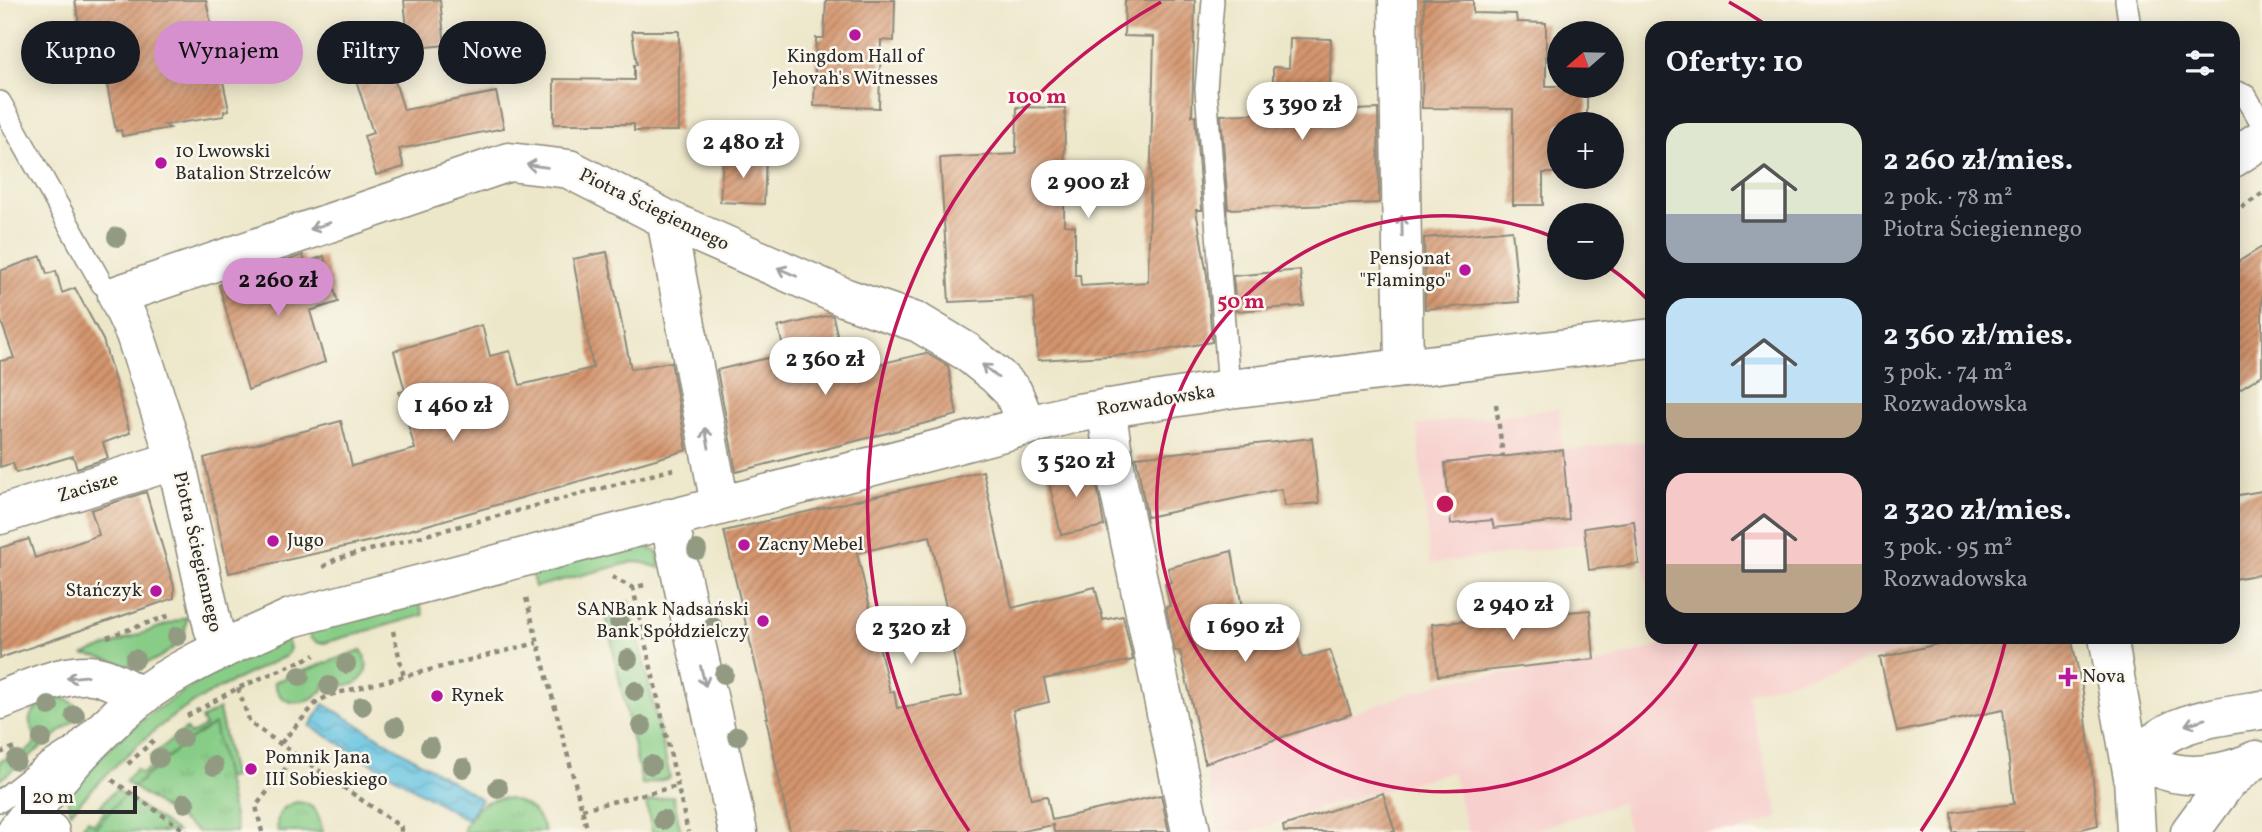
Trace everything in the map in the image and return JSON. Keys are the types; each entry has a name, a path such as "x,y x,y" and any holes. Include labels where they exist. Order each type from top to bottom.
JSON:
{"street":[{"path":"1398,0 1404,368"},
{"path":"2240,153 2262,139"},
{"name":"Piotra Ściegiennego","path":"221,650 213,627 176,460 135,334 117,295 509,162 569,169 666,219 846,298 919,323 967,352 997,376 1013,392 1027,426"},
{"path":"666,219 720,505"},
{"name":"Rozwadowska","path":"670,518 1106,408 1229,389 1645,339"},
{"path":"1106,408 1117,479 1191,832"},
{"name":"Zacisze","path":"0,515 176,460"},
{"path":"24,820 58,777 141,696 221,650 291,618 670,518 691,630 738,832"},
{"path":"2109,644 2133,756 2136,832"},
{"path":"0,700 72,676 85,675 99,676 141,696"},
{"path":"2133,756 2177,728 2222,715 2262,710"},
{"path":"2133,756 2166,771 2200,775 2235,770 2259,758"},
{"path":"2190,832 2227,783 2259,758"}],"lane":[{"path":"1213,0 1206,89 1229,389"},
{"path":"2126,0 2129,21"},
{"path":"2240,93 2246,96 2262,124"},
{"name":"Piotra Ściegiennego","path":"0,102 102,284 117,295"}],"path":[{"path":"2240,208 2262,194"},
{"path":"1496,404 1503,456"},
{"path":"317,570 336,559 711,460"},
{"path":"601,580 614,577 633,587"},
{"path":"513,601 537,596"},
{"path":"526,598 588,832"},
{"path":"386,633 403,629"},
{"path":"393,631 404,677"},
{"path":"281,743 317,702 330,695 537,643"},
{"path":"182,719 238,688 321,653"},
{"path":"238,688 250,723 401,827 401,832"},
{"path":"160,735 111,780 187,832"},
{"path":"262,832 256,806 297,754"},
{"path":"582,810 678,786"}],"shaded area":[{"path":"1559,408 1563,450 1645,441 1645,569 1639,537 1430,564 1417,425"},
{"path":"1927,644 1747,693 1779,818 1735,832 1628,832 1622,803 1525,832 1468,832 1452,772 1339,802 1250,832 1219,832 1205,763 1454,679 1593,665 1659,646"}],"green space":[{"path":"641,545 658,552 660,568 633,562 535,587 531,571"},
{"path":"419,600 423,615 324,643 310,638 309,631"},
{"path":"630,601 670,778 642,785 604,607"},
{"path":"187,617 184,637 165,654 150,662 134,666 83,655"},
{"path":"287,639 290,649 286,656 211,693 168,720 117,764 71,812 66,794 108,750 139,723 201,681"},
{"path":"361,650 366,659 366,668 363,677 355,684 334,687 331,682 326,682 323,690 302,702 288,701 277,691 274,682"},
{"path":"59,696 81,710 80,716 0,780 0,761 29,749 35,741 30,724 34,712"},
{"path":"219,709 233,777 226,779 214,724 183,744 133,787 125,781 136,769 142,774 155,763 150,757 186,729 190,735 205,726 201,719"},
{"path":"215,724 237,832 198,832 133,787 183,744"},
{"path":"116,789 124,795 92,832 78,832 88,820 94,824 105,811 100,806"},
{"path":"124,795 177,832 92,832"},
{"path":"673,796 681,832 652,832 646,802"},
{"path":"500,798 528,807 534,812 545,832 463,832 476,809"},
{"path":"297,802 309,805 316,811 323,832 278,832 280,812"}],"water":[{"path":"324,704 481,799 467,820 310,726"}],"building":[{"path":"75,0 206,0 210,21 154,21 154,84 224,84 229,110 224,111 224,116 165,125 170,128 122,136 121,130 116,131 107,84 140,84 140,21 78,21"},
{"path":"404,0 440,0 442,21 438,21 438,46 424,47 424,21 406,21"},
{"path":"826,0 895,0 894,41 881,40 879,108 814,106 816,38 824,38"},
{"path":"1125,0 1195,0 1192,116 1195,116 1202,210 1196,210 1207,275 1212,342 1142,354 1038,360 1034,298 949,302 940,158 1016,154 1017,107 1065,108 1064,225 1075,226 1075,275 1080,275 1081,286 1148,282 1154,37 1124,36"},
{"path":"1424,0 1473,0 1473,13 1516,14 1517,22 1546,23 1547,98 1587,98 1587,112 1547,112 1547,173 1543,173 1543,205 1513,205 1513,109 1422,108"},
{"path":"632,31 679,31 679,131 634,131 634,124 554,124 554,79 634,80 634,65 637,65"},
{"path":"1290,38 1331,39 1329,111 1378,109 1379,203 1228,209 1221,115 1273,113 1273,67 1289,68"},
{"path":"357,84 396,84 404,110 496,92 504,128 399,149 404,167 376,175 364,136 373,133"},
{"path":"723,156 766,158 764,204 720,202"},
{"name":"Pensjonat \"Flamingo\"","path":"1512,230 1519,302 1425,309 1424,238"},
{"path":"2262,247 2262,375 2240,389 2240,261"},
{"path":"607,252 631,369 671,362 687,450 375,540 229,573 204,458 341,421 352,466 415,449 399,392 405,391 394,351 482,325 490,356 510,351 520,385 593,368 573,259"},
{"path":"303,255 305,263 324,256 338,302 310,311 325,362 248,390 219,285"},
{"path":"41,256 47,274 56,271 62,293 75,288 103,340 130,433 103,443 108,458 77,468 73,456 16,473 13,463 0,467 0,361 14,358 0,318 0,271"},
{"path":"1300,270 1304,306 1236,311 1233,276"},
{"path":"833,316 845,372 926,353 948,366 957,415 736,472 717,370 785,354 778,327"},
{"path":"1312,438 1319,503 1285,506 1281,489 1147,517 1136,457"},
{"path":"1563,450 1569,520 1494,528 1492,520 1451,524 1445,463"},
{"path":"1093,464 1104,526 1061,535 1047,474"},
{"path":"983,471 1012,608 1095,587 1103,620 1123,616 1133,660 1044,679 1049,702 1013,710 1031,799 1047,796 1052,820 1161,795 1169,832 1054,832 1053,825 1018,832 790,832 768,718 724,531","holes":["930,536 956,651 953,652 962,696 897,708 894,691 890,692 857,553"]},
{"path":"2262,491 2262,574 2240,578 2240,495"},
{"path":"146,492 174,586 174,598 0,658 0,548 29,539 35,558 99,535 91,510"},
{"path":"1634,521 1639,564 1589,570 1584,528"},
{"path":"1232,551 1244,619 1292,609 1302,658 1330,650 1351,714 1205,763 1180,651 1175,651 1166,607 1170,606 1165,584 1171,583 1168,568"},
{"path":"1590,610 1594,659 1438,676 1432,624"},
{"path":"1937,644 2073,644 2083,692 2098,825 2070,832 1953,832 1952,812 2014,804 2003,710 1897,732 1880,658"},
{"path":"1383,793 1395,832 1284,832 1283,826"}],"place":[{"name":"Kingdom Hall of Jehovah's Witnesses","path":"855,35"},
{"name":"10 Lwowski Batalion Strzelców","path":"161,163"},
{"name":"Pensjonat \"Flamingo\"","path":"1465,270"},
{"name":"Jugo","path":"273,541"},
{"name":"Zacny Mebel","path":"744,545"},
{"name":"Stańczyk","path":"156,591"},
{"name":"SANBank Nadsański Bank Spółdzielczy","path":"763,621"},
{"name":"Nova","path":"2068,677"},
{"name":"Rynek","path":"437,696"},
{"name":"Pomnik Jana III Sobieskiego","path":"251,769"}]}
